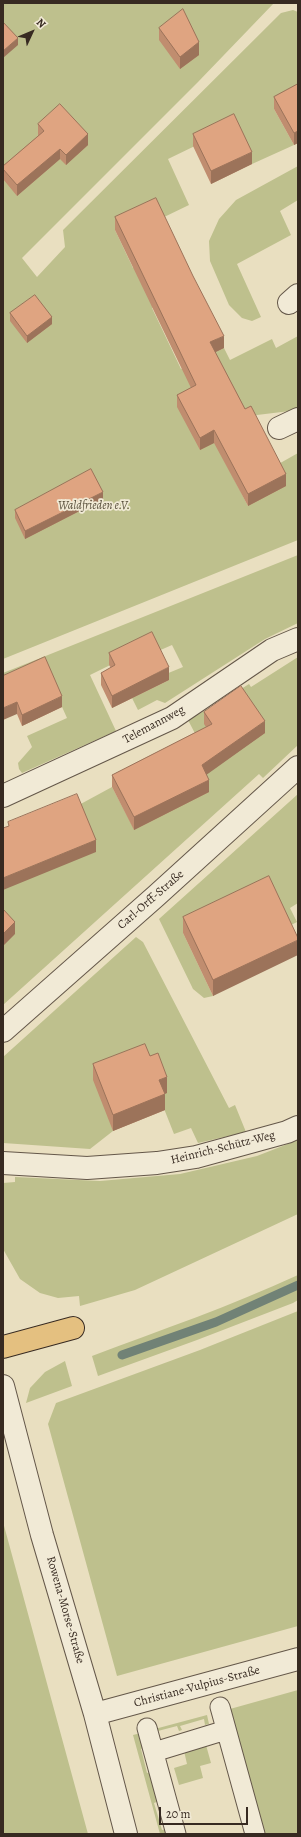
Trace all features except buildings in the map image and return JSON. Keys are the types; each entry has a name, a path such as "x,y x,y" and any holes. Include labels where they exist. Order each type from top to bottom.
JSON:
{"main road":[{"path":"3,1347 73,1328"}],"street":[{"name":"Telemannweg","path":"3,796 172,718 272,650 298,640"},
{"name":"Carl-Orff-Straße","path":"3,1031 156,896 298,767"},
{"name":"Heinrich-Schütz-Weg","path":"3,1163 87,1168 157,1163 196,1157 288,1132 298,1127"},
{"name":"Rowena-Morse-Straße","path":"3,1386 42,1535 95,1714 126,1834"},
{"name":"Christiane-Vulpius-Straße","path":"95,1714 298,1659"},
{"path":"220,1707 251,1833"},
{"path":"147,1728 176,1834"},
{"path":"154,1752 226,1730"}],"green space":[{"name":"Waldfrieden e.V.","path":"3,3 274,3 198,82 22,258 37,277 65,247 63,230 281,13 293,10 298,12 298,96 274,109 294,145 252,164 234,127 168,159 189,205 160,219 115,230 133,268 156,258 173,298 152,308 181,369 224,348 230,360 272,339 276,348 298,336 298,410 257,415 245,421 224,438 223,458 248,506 275,466 298,453 298,540 3,659"},
{"path":"298,166 298,200 280,211 291,235 237,264 261,317 252,321 242,318 229,305 210,261 209,241 219,219 236,200"},
{"path":"298,555 298,623 265,639 165,703 157,700 138,710 132,698 169,680 166,674 183,667 172,645 156,652 151,645 90,675 116,731 22,773 19,769 18,763 32,747 27,736 67,718 45,669 3,687 3,673"},
{"path":"298,657 298,745 263,778 259,774 3,1005 3,836 77,806 112,787 134,829 200,743 188,720 249,684 251,687"},
{"path":"298,794 298,903 290,908 297,922 285,928 183,933 213,996 204,998 193,989 159,919"},
{"path":"136,937 143,942 229,1108 235,1105 246,1132 198,1143 191,1128 174,1134 159,1096 167,1092 158,1069 113,1131 90,1149 3,1143 3,1057"},
{"path":"298,1140 298,1214 135,1290 80,1306 79,1296 58,1298 40,1293 20,1279 3,1249 3,1183 15,1182 15,1177 100,1181 180,1174 257,1156"},
{"path":"298,1275 298,1300 293,1303 98,1376 92,1356 222,1307"},
{"path":"298,1311 298,1626 117,1676 48,1424 56,1403 200,1350"},
{"path":"65,1361 72,1386 26,1403 30,1388 45,1372"},
{"path":"3,1522 88,1834 3,1834"},
{"path":"298,1690 298,1834 262,1834 230,1709"},
{"path":"207,1715 209,1724 205,1725 204,1719 180,1726 182,1730 179,1731 177,1726 154,1732 151,1730"},
{"path":"141,1733 145,1747 141,1749 147,1773 151,1772 159,1801 154,1803 162,1830 166,1829 168,1834 160,1834 133,1735"},
{"path":"206,1745 211,1763 200,1766 203,1778 179,1785 174,1768 187,1764 184,1751"}],"waterway":[{"path":"122,1355 216,1322 298,1285"}]}
